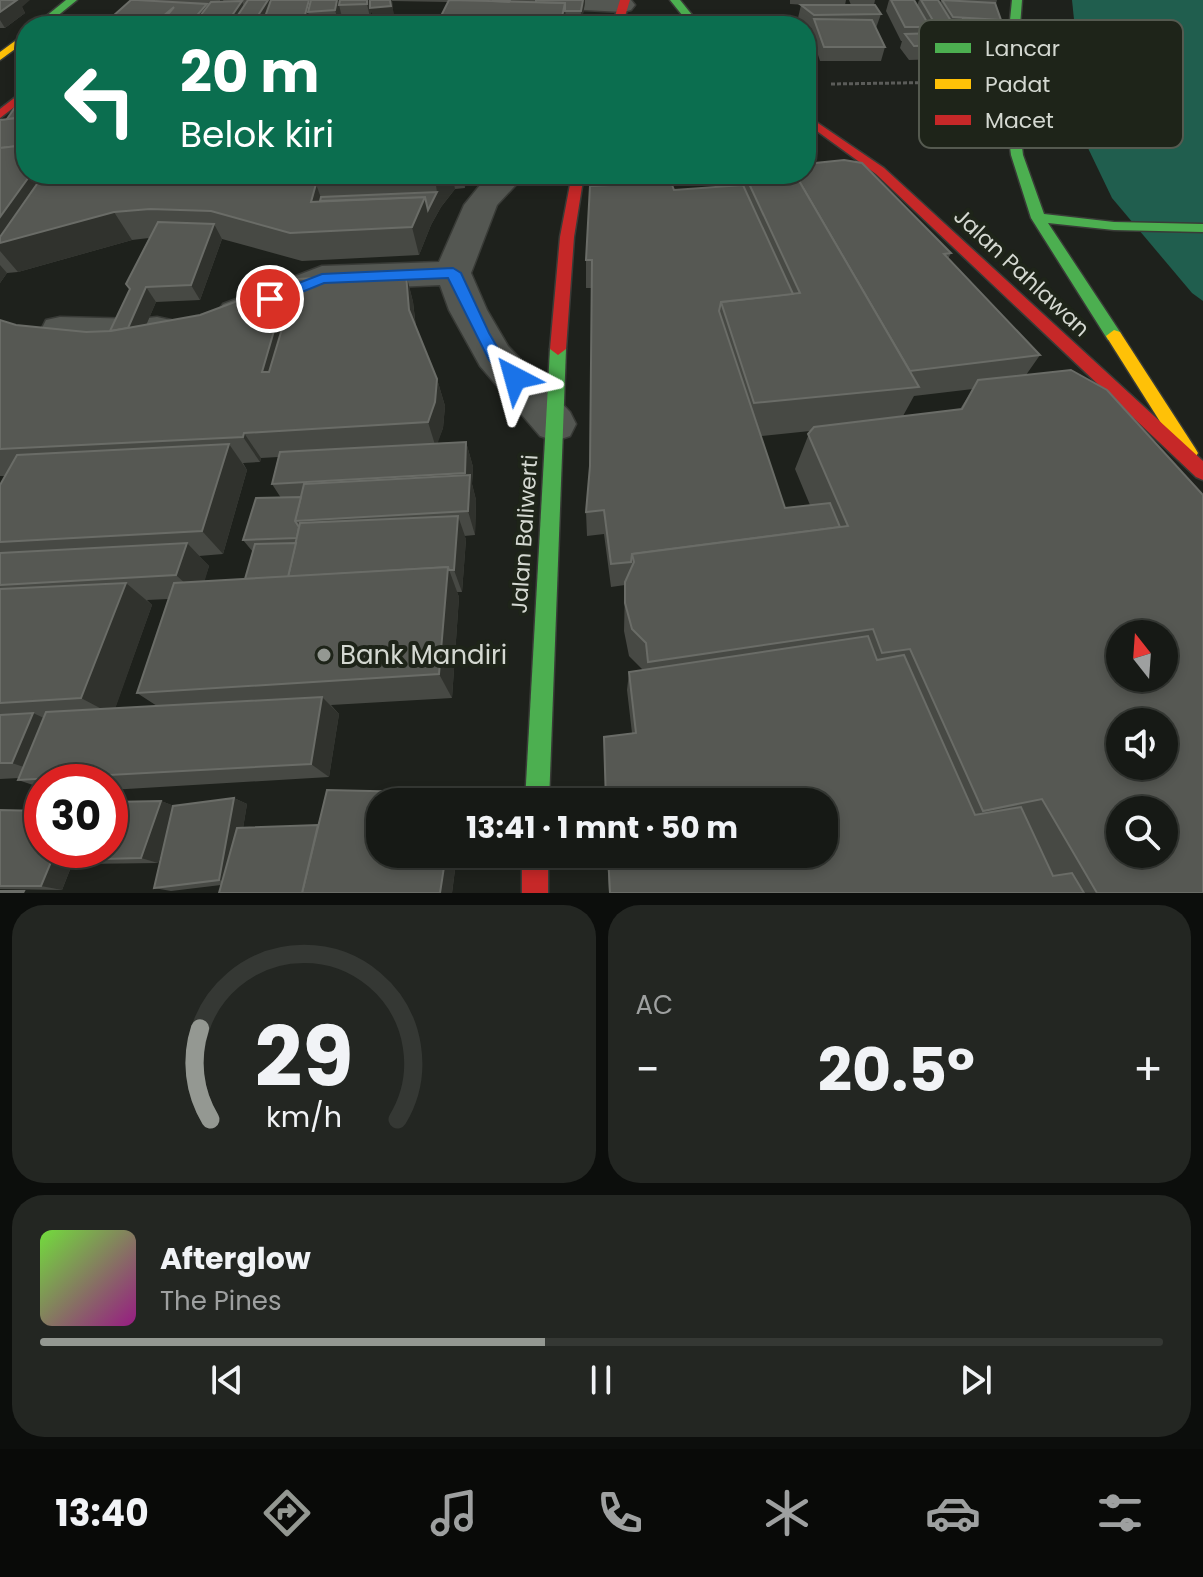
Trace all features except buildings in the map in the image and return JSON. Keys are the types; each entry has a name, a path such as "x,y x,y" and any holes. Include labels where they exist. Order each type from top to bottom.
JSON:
{"main road":[{"path":"52,16 72,0"},
{"path":"675,0 688,16"},
{"path":"1015,20 1017,0"},
{"path":"0,57 16,44"},
{"path":"0,115 16,101"},
{"name":"Jalan Pahlawan","path":"816,125 880,171 1195,453"},
{"path":"1016,148 1038,218 1195,453"},
{"path":"851,175 880,171"},
{"name":"Jalan Baliwerti","path":"537,788 539,682 555,424 560,280 580,198 579,184"},
{"path":"1038,218 1114,226 1203,228"},
{"path":"535,868 535,893"}],"street":[{"path":"459,16 479,0"},
{"path":"528,0 622,10"},
{"path":"497,184 479,206 453,273 468,310 494,356 555,424"},
{"path":"60,330 139,333 218,320 322,278 453,273"}],"path":[{"path":"822,84 919,82"}],"shaded area":[{"path":"1072,0 1203,0 1203,301 1192,293 1112,198 1088,148 1183,148 1183,20 1074,20"}],"traffic: fast":[{"path":"52,16 72,0"},
{"path":"675,0 688,16"},
{"path":"1015,20 1017,0"},
{"path":"1016,148 1038,218 1114,336"},
{"path":"1038,218 1114,226 1203,228"},
{"path":"538,788 558,349"}],"traffic: slow":[{"path":"0,57 16,44"},
{"path":"1114,336 1189,453"}],"traffic: jam":[{"path":"620,16 625,0"},
{"path":"0,115 16,101"},
{"path":"816,125 880,171 1203,472"},
{"path":"558,349 567,237 576,184"},
{"path":"535,868 535,893"}],"place":[{"name":"Bank Mandiri","path":"324,655"}],"route":[{"path":"270,299 322,278 453,273 468,310 494,356 515,378"}]}
